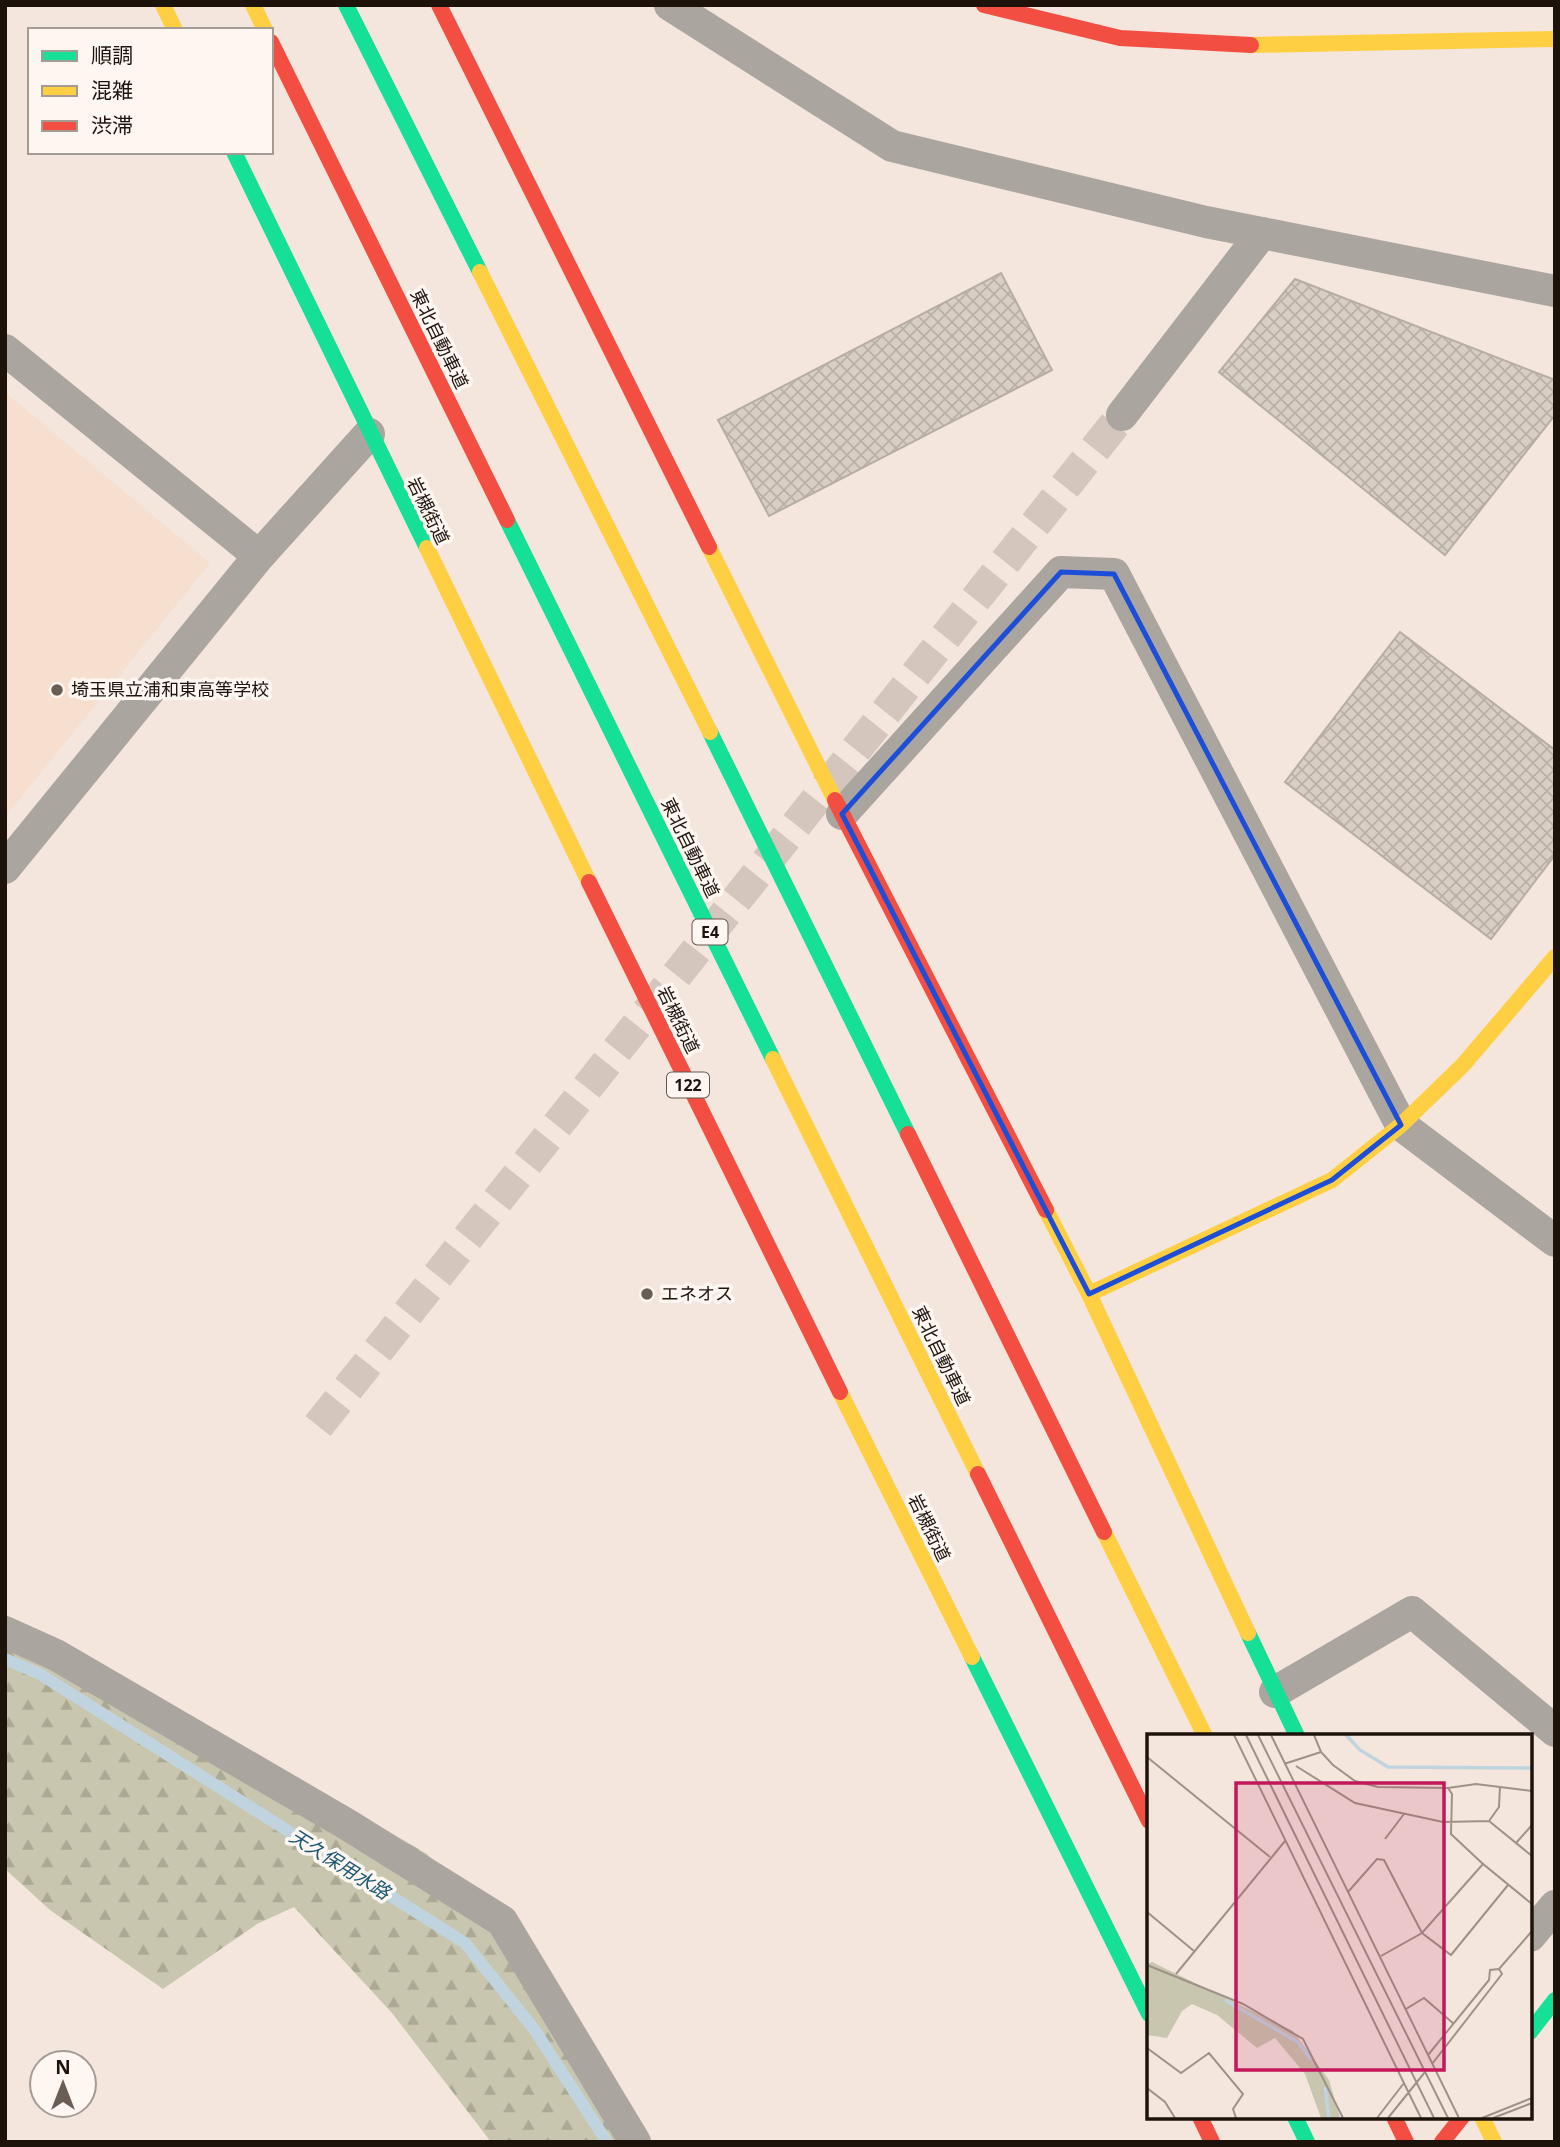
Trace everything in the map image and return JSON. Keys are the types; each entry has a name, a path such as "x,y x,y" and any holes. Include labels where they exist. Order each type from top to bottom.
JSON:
{"main road":[{"path":"163,5 174,28"},
{"path":"253,5 264,28"},
{"path":"346,5 582,473 1204,1734"},
{"path":"439,5 842,814 1089,1294 1296,1734"},
{"path":"984,5 1064,28 1138,40 1263,44 1555,39"},
{"name":"東北自動車道","path":"273,46 1147,1817"},
{"name":"岩槻街道","path":"235,154 369,435 746,1204 1147,2010"},
{"path":"1089,1294 1332,1180 1401,1125 1462,1065 1555,957"},
{"path":"1532,2029 1555,2000"},
{"path":"1201,2119 1212,2142"},
{"path":"1296,2119 1307,2142"},
{"path":"1395,2119 1406,2142"},
{"path":"1442,2142 1460,2119"},
{"path":"1483,2119 1494,2142"}],"street":[{"path":"670,5 892,146 1262,233 1555,291"},
{"path":"1122,415 1262,233"},
{"path":"5,349 259,556"},
{"path":"5,868 259,556 369,435"},
{"path":"842,814 1061,572 1114,574 1401,1125 1555,1241"},
{"path":"1275,1692 1412,1612 1555,1731"},
{"path":"5,1632 56,1654 337,1818 502,1921 635,2142"},
{"path":"1532,1934 1555,1906"}],"highlighted area":[{"path":"1061,572 1114,574 1401,1125 1332,1180 1089,1294 842,814"}],"shaded area":[{"name":"埼玉県立浦和東高等学校","path":"5,392 210,563 5,817"}],"green space":[{"path":"5,1623 213,1729 427,1854 497,1941 641,2142 491,2142 392,2013 294,1907 257,1924 163,1989 50,1910 5,1869"}],"building":[{"path":"1001,273 1052,370 769,516 718,420"},
{"path":"1295,279 1555,380 1555,415 1445,555 1219,372"},
{"path":"1400,632 1555,750 1555,855 1491,939 1285,782"}],"waterway":[{"name":"天久保用水路","path":"5,1659 40,1674 465,1943 534,2029 607,2142"}],"tunnel":[{"path":"318,1426 1122,415"}],"traffic: fast":[{"path":"346,5 480,272"},
{"path":"235,154 427,548"},
{"path":"507,520 773,1059"},
{"path":"710,732 908,1134"},
{"path":"1248,1633 1296,1734"},
{"path":"972,1657 1147,2010"},
{"path":"1532,2029 1555,2000"},
{"path":"1296,2119 1307,2142"}],"traffic: slow":[{"path":"163,5 174,28"},
{"path":"253,5 264,28"},
{"path":"1251,45 1555,39"},
{"path":"480,272 710,732"},
{"path":"709,547 835,800"},
{"path":"427,548 589,882"},
{"path":"1089,1294 1332,1180 1401,1125 1463,1065 1555,957"},
{"path":"773,1059 978,1474"},
{"path":"1046,1210 1089,1294 1248,1633"},
{"path":"840,1392 972,1657"},
{"path":"1104,1532 1204,1734"},
{"path":"1483,2119 1494,2142"}],"traffic: jam":[{"path":"439,5 709,547"},
{"path":"984,5 1120,38 1251,45"},
{"path":"273,46 507,520"},
{"path":"835,800 1046,1210"},
{"path":"589,882 840,1392"},
{"path":"908,1134 1104,1532"},
{"path":"978,1474 1147,1817"},
{"path":"1201,2119 1212,2142"},
{"path":"1395,2119 1406,2142"},
{"path":"1442,2142 1460,2119"}],"place":[{"name":"埼玉県立浦和東高等学校","path":"57,690"},
{"name":"エネオス","path":"647,1294"}]}
